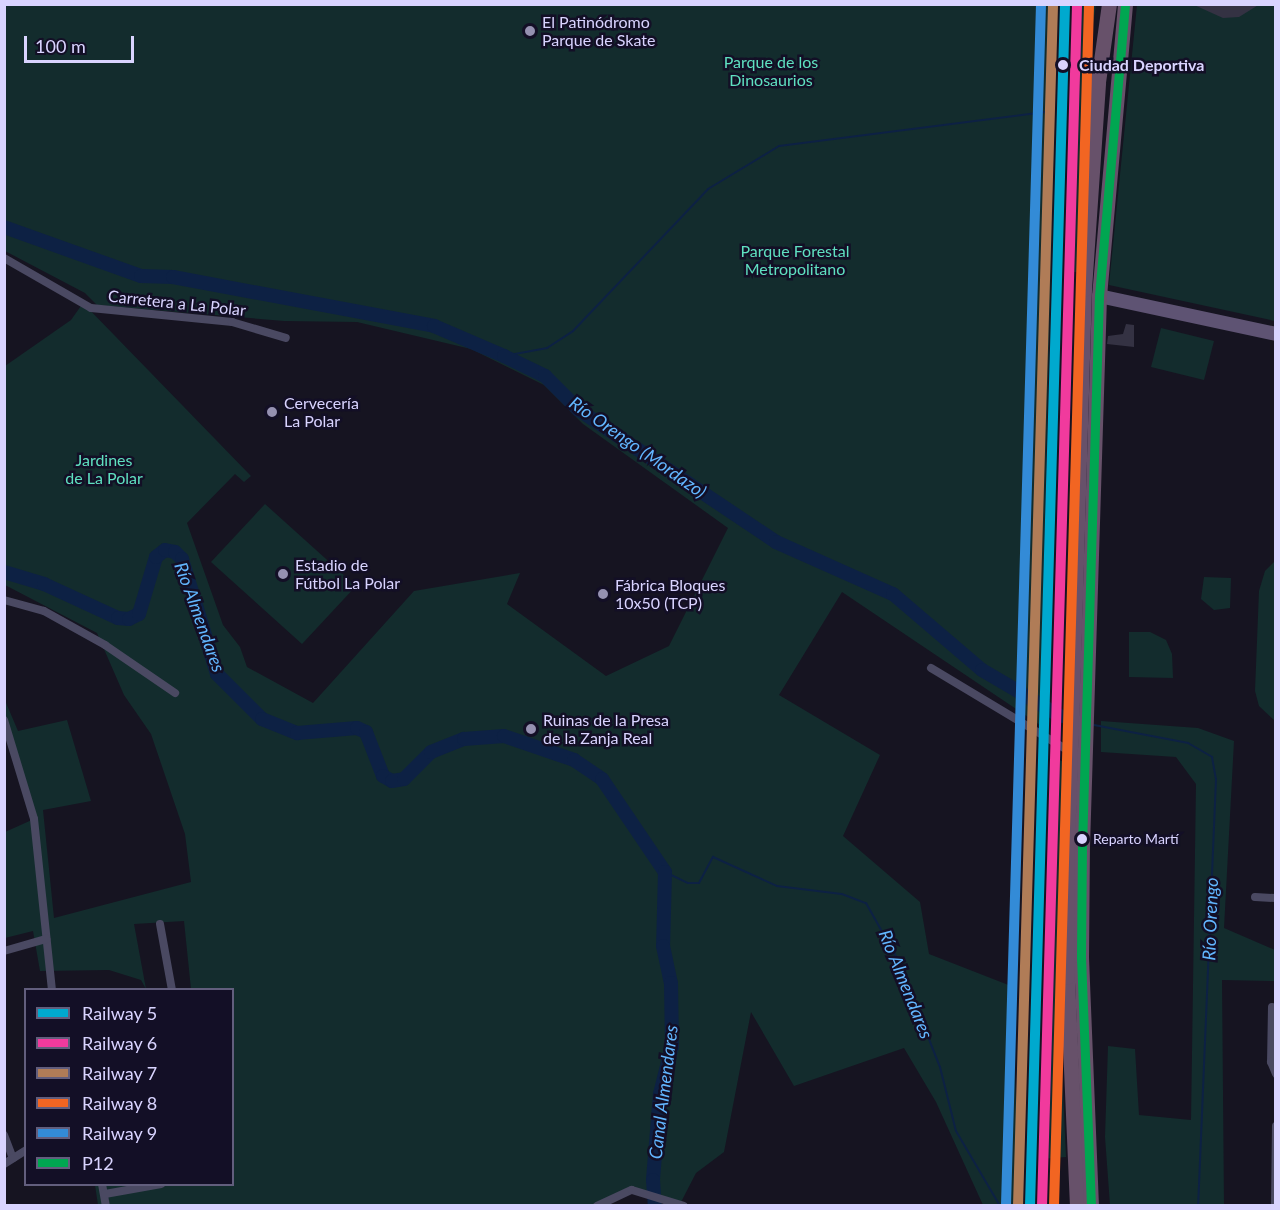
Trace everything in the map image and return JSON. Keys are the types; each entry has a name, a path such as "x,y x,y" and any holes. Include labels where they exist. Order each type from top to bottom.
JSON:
{"highway":[{"path":"1079,705 1083,327 1098,82 1109,4"},
{"path":"1091,1206 1081,957 1078,734 1100,288 1125,4"},
{"path":"1086,261 1100,288"},
{"path":"1083,327 1100,288"},
{"path":"1077,1206 1067,977 1071,752 1078,734"}],"main road":[{"path":"1100,288 1275,326"},
{"path":"1100,288 1275,334"}],"street":[{"name":"Carretera a La Polar","path":"4,258 91,308 232,322 286,338"},
{"path":"4,600 44,611 105,645 175,693"},
{"path":"931,668 1071,752"},
{"path":"4,720 34,819 52,988"},
{"path":"1255,897 1275,898"},
{"path":"160,924 172,988"},
{"path":"4,951 46,939"},
{"path":"1272,1007 1271,1062 1275,1074"},
{"path":"1275,1126 1275,1206"},
{"path":"4,1135 13,1158"},
{"path":"4,1164 24,1151"},
{"path":"102,1186 106,1206"},
{"path":"105,1194 155,1186"},
{"path":"600,1205 632,1190 682,1205"}],"green space":[{"path":"5,5 1057,5 1040,725 842,592 779,695 880,755 843,836 920,902 929,954 1011,986 1020,1193 1014,1205 983,1205 936,1102 904,1048 794,1086 751,1012 724,1152 696,1173 680,1204 632,1190 597,1206 98,1205 95,1186 234,1186 234,988 191,988 184,921 134,924 146,988 141,980 109,970 40,971 33,931 5,938 5,832 34,819 5,720 4,698 18,731 67,720 91,801 43,810 54,918 191,882 185,834 151,734 124,695 97,633 5,585 5,366 71,320 83,303 251,476 244,482 235,474 187,523 223,625 240,647 247,667 313,703 414,591 520,573 507,604 606,676 669,646 728,528 583,424 544,385 471,349 357,322 284,321 97,305 85,293 5,251"},
{"path":"1078,5 1096,5 1086,71 1079,272 1069,272"},
{"name":"Ciudad Deportiva","path":"1137,5 1275,5 1275,321 1109,285"},
{"path":"1161,328 1214,341 1204,380 1151,367"},
{"name":"Estadio de Fútbol La Polar","path":"265,504 356,586 302,644 211,562"},
{"path":"1275,561 1275,721 1259,706 1255,691 1259,591 1265,571"},
{"path":"1204,577 1231,578 1230,608 1214,610 1201,599"},
{"path":"1129,632 1150,632 1166,640 1172,654 1173,678 1129,677"},
{"path":"1101,721 1198,728 1234,741 1224,928 1275,950 1276,981 1222,980 1224,1205 1110,1205 1105,1137 1108,1046 1135,1049 1139,1115 1191,1120 1196,784 1176,757 1101,752"},
{"path":"1055,757 1063,762 1058,976 1066,1157 1041,1159"}],"building":[{"path":"1192,4 1260,4 1239,17 1223,18"},
{"path":"1126,324 1134,325 1134,347 1107,344 1108,336 1123,334"}],"waterway":[{"path":"504,356 547,348 573,331 708,189 779,146 1051,111"},
{"name":"Río Orengo (Mordazo)","path":"4,227 141,276 173,277 434,326 504,356 545,376 579,410 776,542 893,594 982,670 1060,716"},
{"name":"Río Almendares","path":"4,572 44,584 118,618 129,619 139,614 156,557 165,550 175,552 182,559 217,674 262,719 297,733 357,728 366,732 383,776 392,781 404,779 431,752 464,739 504,736 574,760 602,779 665,872 663,946 671,983 672,1046 660,1094 653,1180 655,1206"},
{"name":"Río Orengo","path":"1094,725 1188,743 1212,757 1216,779 1198,1206"},
{"name":"Río Almendares","path":"665,872 688,883 699,883 713,857 777,886 842,894 866,903 897,958 940,1067 956,1131 1000,1206"}],"rail line":[{"name":"9","path":"1006,1205 1041,4"},
{"name":"7","path":"1018,1206 1053,4"},
{"name":"5","path":"1030,1206 1065,4"},
{"name":"6","path":"1042,1206 1077,4"},
{"name":"8","path":"1054,1206 1089,5"}],"transit line":[{"name":"P12","path":"1091,1206 1081,957 1082,846 1099,296 1125,4"}],"place":[{"name":"El Patinódromo Parque de Skate","path":"530,31"},
{"name":"Ciudad Deportiva","path":"1063,65"},
{"name":"Cervecería La Polar","path":"272,412"},
{"name":"Estadio de Fútbol La Polar","path":"283,574"},
{"name":"Fábrica Bloques 10x50 (TCP)","path":"603,594"},
{"name":"Ruinas de la Presa de la Zanja Real","path":"531,729"},
{"name":"Reparto Martí","path":"1082,839"}],"park label":[{"name":"Parque de los Dinosaurios","path":"771,71"},
{"name":"Parque Forestal Metropolitano","path":"795,260"},
{"name":"Jardines de La Polar","path":"104,469"}],"water label":[{"name":"Canal Almendares","path":"663,1092"}]}
